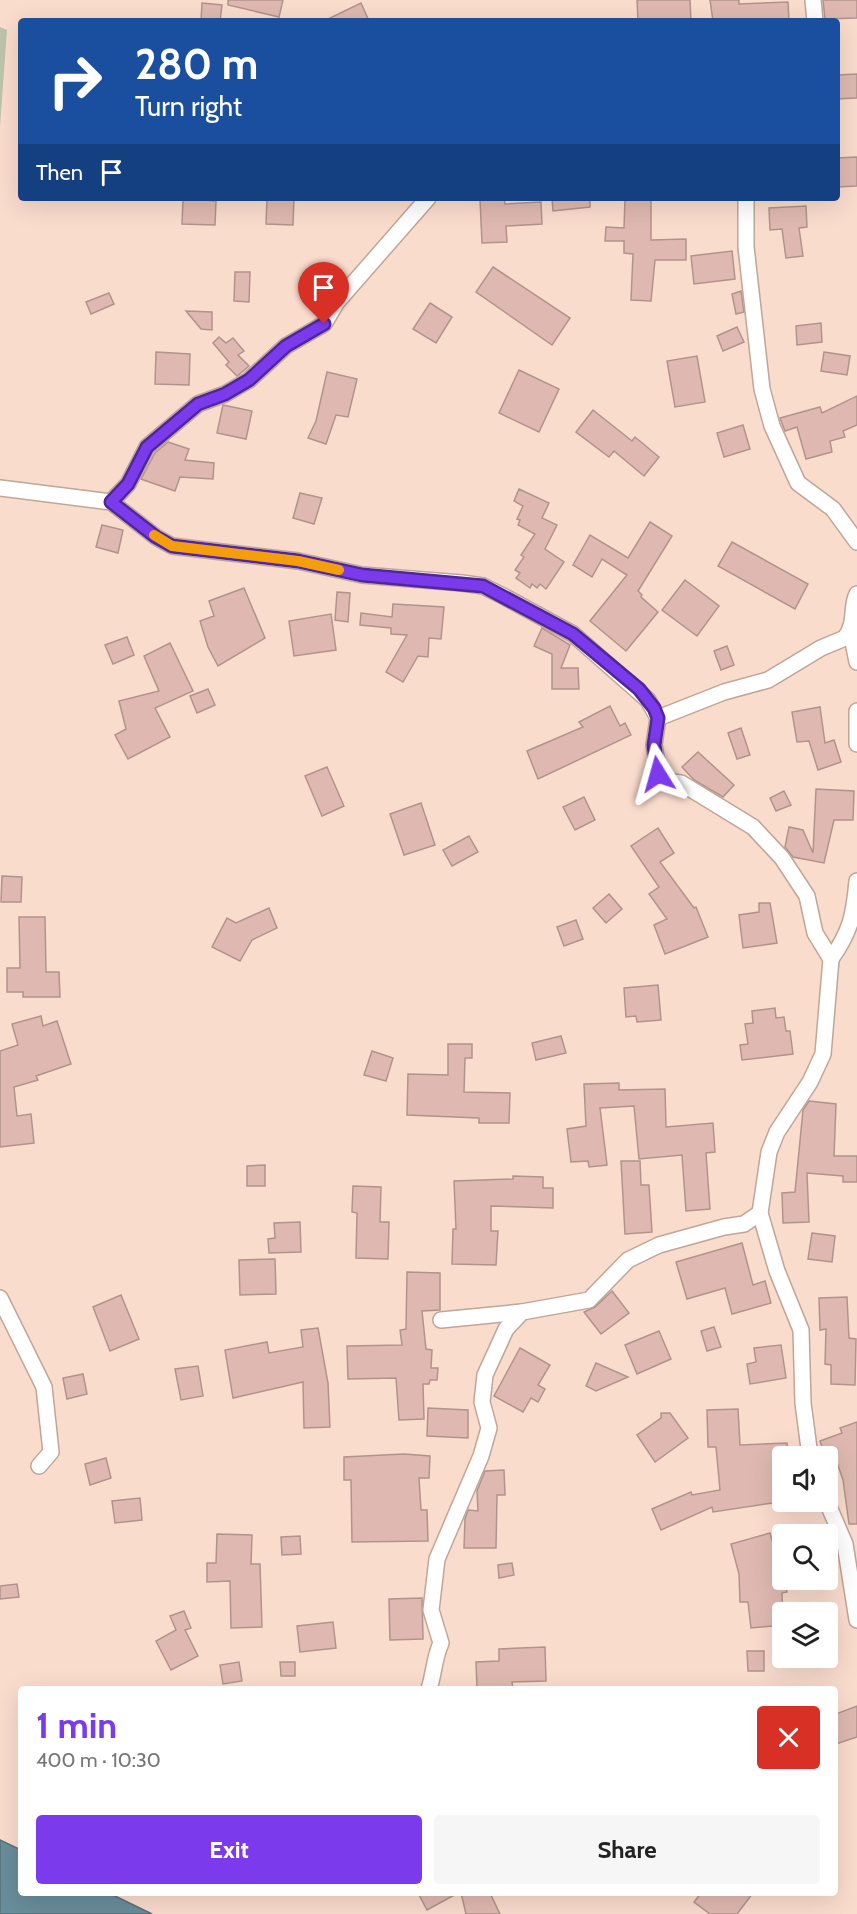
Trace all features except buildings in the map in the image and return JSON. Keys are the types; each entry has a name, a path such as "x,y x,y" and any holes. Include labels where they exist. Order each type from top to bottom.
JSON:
{"street":[{"path":"813,0 815,18"},
{"path":"111,502 128,484 147,447 198,404 225,394 249,380 286,346 324,324 337,302 425,201"},
{"path":"746,201 746,247 762,389 772,426 798,483 833,509 857,542"},
{"path":"0,488 111,502 156,537 172,546 298,561 362,575 483,586 573,634 639,689 654,708 658,718 654,745 658,774 662,781 681,783 753,827 782,858 807,896 815,933 831,959"},
{"path":"857,594 851,632 857,662"},
{"path":"658,718 724,692 768,680 820,648 846,638 851,632"},
{"path":"857,711 857,744"},
{"path":"809,1446 803,1403 801,1330 777,1271 760,1213 769,1152 777,1132 810,1082 823,1054 831,959 845,939 851,924 857,881"},
{"path":"441,1320 522,1312 589,1300 628,1260 659,1245 690,1235 744,1224 760,1213"},
{"path":"0,1298 44,1387 51,1452 39,1466"},
{"path":"430,1686 435,1672 436,1655 441,1644 431,1610 437,1559 481,1456 489,1428 482,1402 485,1375 506,1329 522,1312"},
{"path":"831,1512 852,1552 857,1620"}],"green space":[{"path":"0,27 7,30 0,127"}],"water":[{"path":"0,1840 18,1849 18,1896 115,1896 152,1914 0,1914"}],"slow traffic":[{"path":"154,535 172,546 298,561 339,570"}],"route":[{"path":"324,324 286,346 249,380 225,394 198,404 147,447 128,484 111,502 156,537 172,546 298,561 362,575 483,586 573,634 639,689 654,708 658,718 654,745 658,774"}]}
